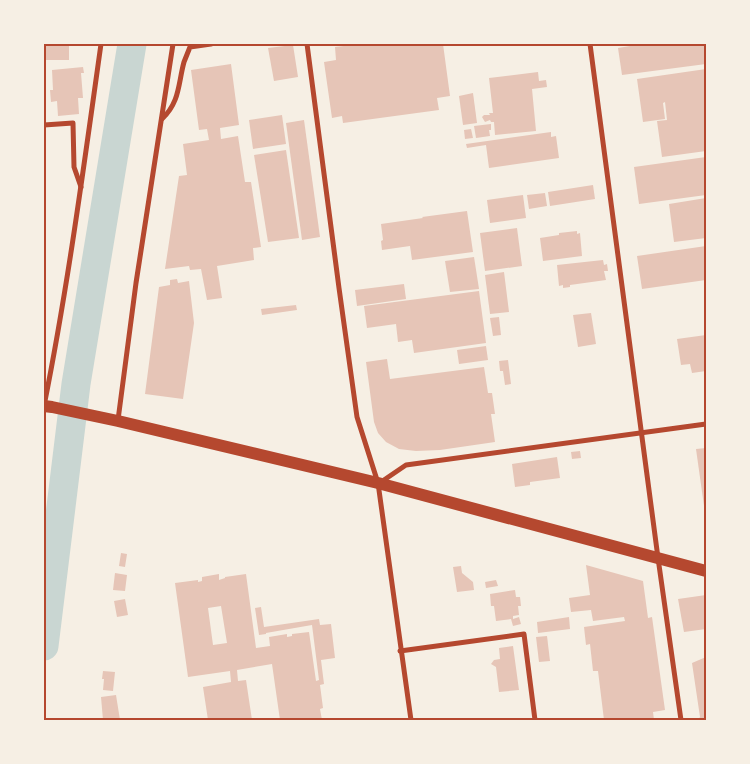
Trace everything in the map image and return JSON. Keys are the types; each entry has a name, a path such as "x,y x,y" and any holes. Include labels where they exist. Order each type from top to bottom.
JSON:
{"highway":[{"path":"47,406 118,421 378,484 706,571"}],"street":[{"path":"47,406 101,44"},
{"path":"118,421 136,282 173,44"},
{"path":"161,119 169,112 176,99 184,63 190,47 211,44"},
{"path":"307,44 357,417 378,484 411,720"},
{"path":"590,44 681,720"},
{"path":"44,125 73,123 74,167 81,188"},
{"path":"378,484 406,465 706,424"},
{"path":"400,651 524,634 535,720"}],"building":[{"path":"44,44 69,44 69,60 44,60"},
{"path":"361,44 443,44 450,96 437,98 439,110 343,123 342,116 332,118 324,62 336,60 335,47"},
{"path":"642,44 706,44 706,64 622,75 618,48"},
{"path":"293,45 298,77 274,81 268,48"},
{"path":"231,64 239,125 220,128 221,139 238,136 245,182 251,182 261,247 253,248 254,260 217,266 222,298 207,300 201,269 190,270 189,266 165,269 179,176 187,175 183,144 209,140 207,129 199,130 191,70"},
{"path":"83,67 84,73 81,73 83,98 78,98 79,114 58,116 57,101 51,102 50,90 53,90 52,70"},
{"path":"706,69 706,151 662,157 657,121 667,120 665,102 663,103 665,119 643,122 637,79"},
{"path":"538,72 539,81 546,80 547,87 532,89 536,131 495,135 494,122 490,120 485,122 482,117 493,113 489,78"},
{"path":"473,93 477,123 463,125 459,96"},
{"path":"282,115 286,144 253,149 249,120"},
{"path":"304,120 320,237 302,240 286,123"},
{"path":"491,124 490,136 476,138 474,126"},
{"path":"471,129 473,138 465,139 464,130"},
{"path":"551,132 551,137 556,136 559,158 489,168 486,145 467,148 466,144"},
{"path":"286,150 299,238 268,242 254,155"},
{"path":"706,157 706,195 639,204 634,167"},
{"path":"593,185 595,199 550,206 548,192"},
{"path":"545,193 547,206 529,209 527,195"},
{"path":"523,195 526,218 490,223 487,200"},
{"path":"706,198 706,238 674,242 669,204"},
{"path":"467,211 473,252 412,260 410,246 382,250 381,224"},
{"path":"517,228 522,266 485,271 480,233"},
{"path":"577,231 577,234 580,233 582,256 543,261 540,238"},
{"path":"706,246 706,280 642,289 637,256"},
{"path":"474,257 479,289 450,292 445,261"},
{"path":"603,260 604,265 607,264 608,271 604,271 606,280 570,285 570,287 563,288 563,285 559,286 557,265"},
{"path":"504,272 509,312 490,314 485,275"},
{"path":"177,279 178,283 189,281 194,323 183,399 145,394 159,287 170,285 170,280"},
{"path":"404,284 406,299 357,306 355,290"},
{"path":"479,291 486,343 414,353 412,340 398,342 396,324 367,328 364,306"},
{"path":"296,305 297,310 262,315 261,309"},
{"path":"591,313 596,344 578,347 573,315"},
{"path":"499,317 501,335 493,336 490,318"},
{"path":"706,335 706,371 692,373 690,364 681,365 677,339"},
{"path":"486,346 488,360 459,364 457,350"},
{"path":"387,359 390,379 484,367 488,393 492,393 495,414 491,414 495,442 440,450 416,451 399,449 386,442 378,433 374,422 366,362"},
{"path":"508,360 511,384 505,385 499,361"},
{"path":"706,448 706,506 704,506 696,449"},
{"path":"580,451 581,458 572,459 571,452"},
{"path":"557,457 560,478 530,482 530,485 515,487 512,464"},
{"path":"121,553 127,554 125,567 119,566"},
{"path":"586,565 643,581 648,618 652,617 665,710 653,712 654,720 604,720 598,671 593,671 590,644 586,645 584,627 625,621 624,617 593,621 591,610 571,612 569,598 590,595"},
{"path":"461,566 462,573 473,582 474,590 457,592 453,567"},
{"path":"115,573 127,575 125,591 113,590"},
{"path":"219,574 219,580 225,577 246,574 256,648 270,646 269,637 287,634 287,637 292,636 292,634 309,632 316,681 319,680 312,625 259,635 255,608 261,607 264,627 319,619 320,625 331,624 335,658 321,660 324,684 320,685 323,708 320,709 322,720 280,720 272,664 237,670 238,681 246,680 252,720 208,720 203,687 231,682 230,671 188,677 175,583 198,580 198,582 202,581 202,577","holes":["221,606 227,643 213,645 208,608"]},
{"path":"496,580 498,586 486,588 485,582"},
{"path":"515,590 516,597 520,597 521,606 518,606 519,615 513,616 513,619 519,617 521,624 513,626 511,619 496,621 494,606 491,606 490,594"},
{"path":"706,595 706,629 684,632 678,599"},
{"path":"125,599 128,615 117,617 114,601"},
{"path":"569,617 570,629 538,633 537,622"},
{"path":"547,636 550,661 539,662 536,637"},
{"path":"513,646 519,690 499,692 496,667 491,664 494,660 500,659 499,648"},
{"path":"706,657 706,720 698,720 700,717 692,663"},
{"path":"103,671 115,672 113,691 103,690"},
{"path":"116,695 120,720 103,720 101,697"}],"waterway":[{"path":"44,646 76,384 132,44"}]}
